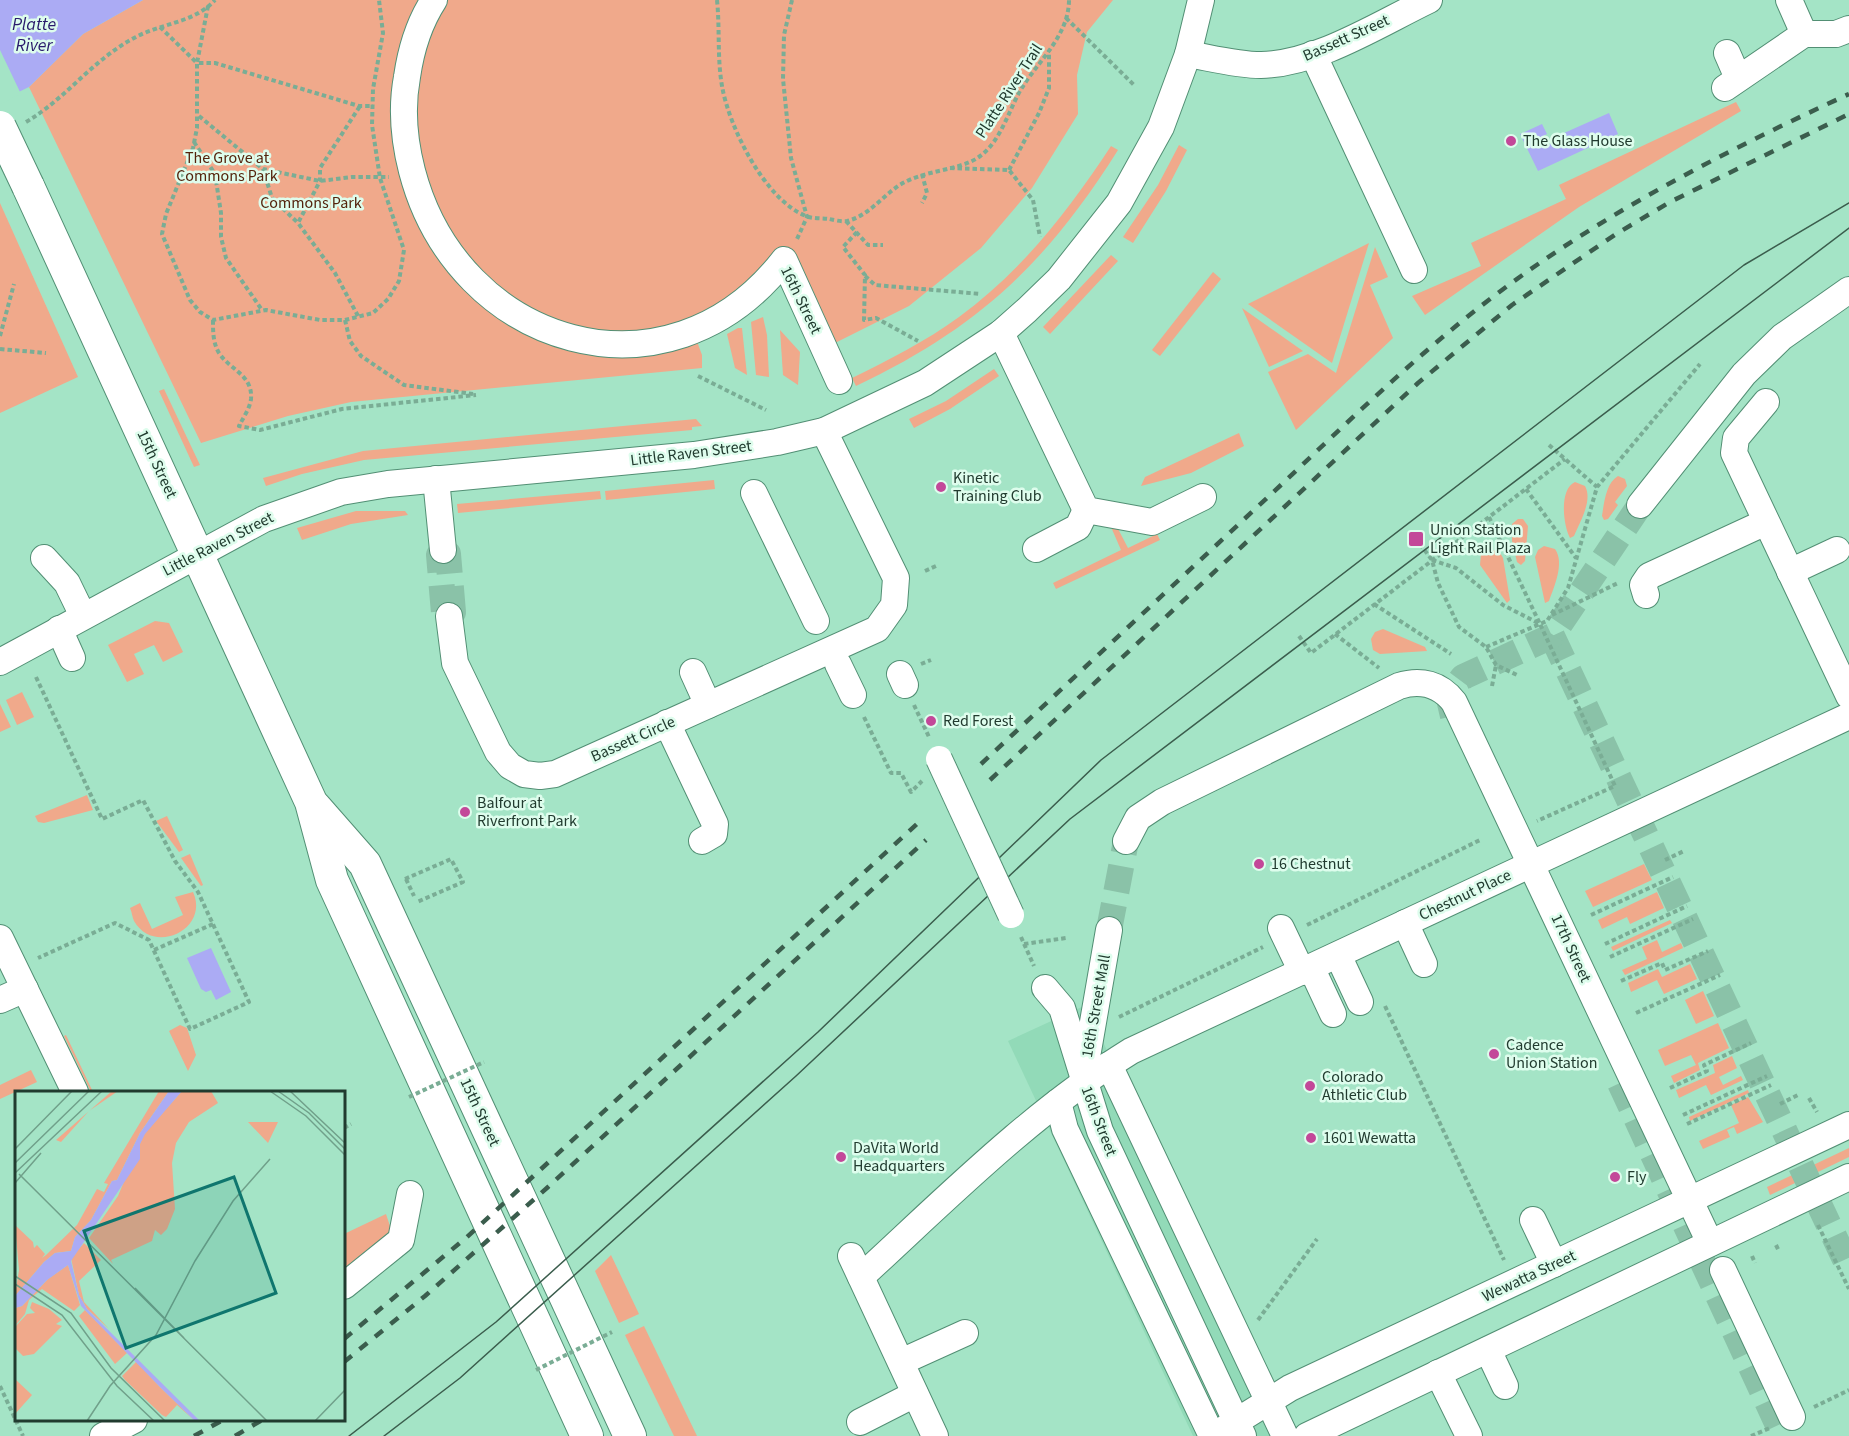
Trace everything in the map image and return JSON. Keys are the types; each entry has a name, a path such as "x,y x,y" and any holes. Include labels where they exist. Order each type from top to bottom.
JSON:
{"main road":[{"name":"15th Street","path":"10,126 28,186 311,802 332,880 588,1436"},
{"name":"15th Street","path":"311,802 365,864 630,1436"}],"street":[{"name":"16th Street","path":"434,0 414,44 405,86 403,126 408,155 415,184 429,218 454,258 487,293 536,326 567,337 610,345 652,342 682,336 715,322 764,286 784,260 839,381"},
{"name":"Little Raven Street","path":"0,662 264,519 341,492 436,479 694,455 777,442 824,431 925,383 1000,333 1059,279 1119,203 1161,127 1188,54 1201,0"},
{"name":"Bassett Street","path":"1188,54 1261,65 1293,61 1429,0"},
{"path":"1789,0 1804,33"},
{"path":"1726,71 1773,56 1804,33 1836,34 1849,29"},
{"path":"1313,54 1414,270"},
{"path":"1640,505 1744,374 1782,337 1849,291"},
{"path":"1000,333 1086,510"},
{"path":"1766,402 1740,432 1734,445 1737,461 1849,696"},
{"name":"Bassett Circle","path":"449,616 455,663 498,752 517,771 533,776 555,774 877,628 894,605 896,578 824,431"},
{"path":"436,479 443,550"},
{"path":"754,493 816,621"},
{"path":"1086,510 1152,522 1203,497"},
{"path":"1036,549 1078,527 1086,510"},
{"path":"1646,595 1643,585 1649,576 1766,522"},
{"path":"1790,572 1837,550"},
{"path":"44,558 67,583 83,616"},
{"path":"59,629 72,657"},
{"path":"838,664 853,695"},
{"path":"693,672 708,705"},
{"name":"17th Street","path":"1126,842 1138,818 1186,789 1407,684 1431,684 1441,689 1454,702 1710,1243"},
{"name":"Chestnut Place","path":"901,1362 856,1267 1083,1081 1131,1051 1849,716"},
{"path":"668,723 715,824 714,834 702,841"},
{"path":"940,761 1011,915"},
{"path":"1405,923 1424,964"},
{"path":"1281,928 1334,1014"},
{"name":"16th Street Mall","path":"1083,1081 1109,930"},
{"path":"0,938 75,1091"},
{"path":"1338,955 1372,1001"},
{"name":"16th Street","path":"1045,988 1062,1008 1100,1131 1239,1428"},
{"path":"0,1000 25,989"},
{"name":"16th Street","path":"1109,1065 1285,1436"},
{"name":"16th Street","path":"1058,1102 1065,1129 1213,1436"},
{"name":"Wewatta Street","path":"1213,1436 1239,1428 1268,1401 1849,1125"},
{"path":"1307,1436 1849,1177"},
{"path":"345,1285 401,1240 410,1194"},
{"path":"1533,1220 1554,1264"},
{"path":"1723,1270 1792,1417"},
{"path":"935,1436 901,1362 965,1333"},
{"path":"1488,1350 1505,1386"},
{"path":"1438,1373 1469,1436"},
{"path":"860,1422 915,1394"},
{"path":"103,1436 130,1421"}],"path":[{"path":"10,126 41,113 105,55 137,36 184,20 214,0"},
{"path":"717,0 718,61 730,117 747,152 765,181 791,207 807,217 846,221 868,245 883,245"},
{"path":"792,0 784,36 783,90 791,158 807,217 794,246"},
{"name":"Platte River Trail","path":"846,221 874,207 900,184 922,174 973,160 993,143 1021,90 1049,50 1066,18 1069,0"},
{"path":"208,6 197,63 199,116 194,142 166,214 162,234 190,300 200,312 213,320 262,310 320,320 345,320 373,313 388,299 399,281 404,250"},
{"path":"1066,18 1134,85"},
{"path":"160,27 197,63 215,63 359,106 373,106"},
{"path":"1009,170 1039,113 1049,88 1049,50"},
{"path":"298,222 320,181 320,168 359,106"},
{"path":"199,116 263,169 320,181 352,177 381,178"},
{"path":"194,142 214,174 221,213 221,237 226,258 262,310"},
{"path":"943,168 1009,170 1033,200 1040,237"},
{"path":"263,169 272,198 298,222 335,273 358,316"},
{"path":"922,174 927,193 922,203"},
{"path":"857,232 843,247 875,285 981,294"},
{"path":"865,275 864,320 876,318 918,341"},
{"path":"0,336 14,284"},
{"path":"213,320 213,333 220,353 244,375 249,387 251,400 239,426 260,430 342,410 476,395 404,385 361,356 350,341 345,320"},
{"path":"0,349 46,353"},
{"path":"1486,647 1547,621 1568,588 1597,487 1700,364"},
{"path":"698,376 766,411"},
{"path":"1549,445 1597,487"},
{"path":"1299,636 1311,652 1565,459"},
{"path":"1526,489 1577,559"},
{"path":"1489,517 1614,786 1567,808"},
{"path":"1420,544 1432,560 1438,583 1459,627 1486,647 1496,665 1517,675"},
{"path":"1432,560 1456,568 1503,605 1540,624"},
{"path":"925,571 936,566"},
{"path":"1551,615 1620,583"},
{"path":"1374,604 1451,654"},
{"path":"1335,634 1384,672"},
{"path":"853,695 891,773 901,773 911,792 940,761 908,674 931,660"},
{"path":"1492,686 1496,665"},
{"path":"35,959 115,922 149,940 190,1029 249,1002 198,892 175,861 143,800 102,819 36,677"},
{"path":"1665,860 1684,851"},
{"path":"396,884 452,859 463,882 417,902"},
{"path":"1592,915 1673,877"},
{"path":"1605,944 1687,906"},
{"path":"1011,915 1045,988"},
{"path":"1611,957 1693,919"},
{"path":"154,950 213,924"},
{"path":"1024,944 1066,938"},
{"path":"1621,981 1662,963 1665,970 1708,951"},
{"path":"1636,1013 1720,975"},
{"path":"1372,1001 1504,1260"},
{"path":"1670,1088 1707,1071 1704,1065 1751,1043"},
{"path":"409,1097 483,1062"},
{"path":"1683,1115 1767,1076"},
{"path":"1687,1124 1771,1085"},
{"path":"1780,1104 1800,1094"},
{"path":"1809,1098 1817,1113"},
{"path":"345,1127 351,1124"},
{"path":"1818,1225 1849,1289"},
{"path":"1258,1320 1317,1239"},
{"path":"1776,1245 1779,1251"},
{"path":"1752,1256 1755,1263"},
{"path":"536,1370 612,1332"},
{"path":"0,1386 15,1419"},
{"path":"16,1421 23,1436"}],"shaded area":[{"path":"1086,1005 1285,1436 1193,1436 1008,1041"}],"green space":[{"name":"Commons Park","path":"143,0 1113,0 1087,32 1077,75 1078,114 1032,188 981,248 909,306 837,342 829,344 789,260 695,336 702,355 702,368 351,402 288,416 201,443 29,87 83,34"},
{"path":"1736,102 1741,111 1579,207 1425,315 1412,296 1481,266 1471,243 1566,199 1559,185"},
{"path":"1179,145 1187,150 1166,191 1133,243 1123,237 1158,185"},
{"path":"1111,146 1118,150 1064,227 1006,289 974,316 938,341 856,386 852,378 934,334 982,299 1003,280 1024,260 1061,216"},
{"path":"0,203 78,377 0,413"},
{"path":"1369,243 1332,363 1248,304"},
{"path":"1375,247 1388,277 1370,285 1393,338 1296,430 1268,372 1308,354 1336,373"},
{"path":"1111,255 1118,261 1050,334 1043,327"},
{"path":"1213,272 1221,279 1160,356 1152,350"},
{"path":"1242,308 1303,351 1269,367"},
{"path":"763,317 767,335 769,377 756,375 751,322"},
{"path":"742,328 747,375 735,368 727,334"},
{"path":"780,330 800,352 798,385 783,375"},
{"path":"994,369 999,376 950,409 914,428 909,419 946,401"},
{"path":"164,389 200,465 194,467 159,391"},
{"path":"696,419 702,426 692,427 692,430 364,460 302,474 266,486 263,478 363,451"},
{"path":"1239,433 1244,446 1191,473 1141,486 1145,477"},
{"path":"1618,476 1625,479 1627,486 1615,502 1618,505 1608,519 1604,520 1602,516 1606,494 1611,483"},
{"path":"714,480 715,489 606,500 605,491"},
{"path":"1575,482 1585,486 1588,498 1574,536 1570,538 1564,508 1566,492"},
{"path":"600,491 601,499 458,513 457,504"},
{"path":"356,511 405,511 408,515 351,524 302,540 297,528"},
{"path":"1518,519 1523,519 1528,526 1525,561 1521,565 1517,562 1512,541 1512,524"},
{"path":"1116,525 1128,548 1157,534 1160,540 1056,589 1053,583 1121,550 1111,527"},
{"path":"1544,546 1555,549 1559,561 1558,575 1549,601 1545,603 1535,557 1538,550"},
{"path":"1488,550 1499,551 1503,558 1510,600 1507,603 1480,565 1481,554"},
{"path":"155,621 169,623 183,652 163,662 154,645 134,654 144,674 127,682 108,645"},
{"path":"1383,629 1425,647 1427,651 1380,654 1373,650 1371,639 1375,632"},
{"path":"22,692 34,717 17,725 6,700"},
{"path":"0,704 11,727 0,732"},
{"path":"87,795 93,810 44,823 38,822 35,816"},
{"path":"167,816 183,850 179,852 156,821"},
{"path":"190,854 203,885 201,886 181,858"},
{"path":"1644,864 1652,880 1593,907 1585,891"},
{"path":"193,892 196,905 194,917 187,927 177,933 166,937 154,936 143,931 134,921 130,908 140,903 152,929 183,915 175,897"},
{"path":"1657,892 1664,908 1630,924 1627,917 1602,929 1598,920"},
{"path":"1670,920 1672,923 1613,951 1611,947"},
{"path":"1657,940 1662,952 1681,943 1683,948 1625,975 1622,970 1647,959 1642,947"},
{"path":"1690,964 1697,979 1664,994 1657,980 1631,992 1628,983 1658,969 1662,977"},
{"path":"1703,991 1714,1016 1696,1024 1685,1000"},
{"path":"1718,1023 1729,1048 1698,1063 1700,1070 1674,1083 1671,1076 1696,1065 1691,1055 1665,1066 1658,1050"},
{"path":"180,1025 187,1028 196,1055 188,1071 169,1031"},
{"path":"66,1035 93,1091 91,1091 64,1036"},
{"path":"1732,1056 1737,1068 1719,1077 1723,1085 1741,1076 1743,1080 1711,1095 1706,1085 1679,1098 1676,1090 1715,1073 1713,1065"},
{"path":"31,1070 37,1082 0,1099 0,1085"},
{"path":"1748,1090 1749,1093 1690,1121 1689,1117"},
{"path":"1748,1097 1763,1122 1737,1134 1734,1127 1727,1130 1730,1137 1703,1149 1699,1141 1739,1123 1731,1105"},
{"path":"1849,1148 1849,1157 1770,1195 1767,1187"},
{"path":"386,1214 392,1232 345,1270 345,1234"},
{"path":"611,1255 639,1314 619,1323 595,1271"},
{"path":"644,1326 697,1436 674,1436 625,1335"}],"water":[{"name":"Platte River","path":"0,0 143,0 83,34 29,87 0,101"},
{"path":"1609,113 1618,134 1538,171 1520,134 1542,124 1547,134 1543,136 1548,145 1557,141 1555,137"},
{"path":"211,948 231,992 216,1000 211,990 206,992 201,989 187,958"}],"pier":[{"path":"0,50 21,94 0,104"}],"tunnel":[{"path":"1453,716 1450,703 1451,693 1463,677 1552,636 1640,505"},
{"path":"443,550 448,554 453,612 449,616 444,613 439,555 443,550"},
{"path":"1552,636 1849,1268"},
{"path":"1109,930 1126,841"},
{"path":"1620,1083 1783,1436"}],"tram line":[{"path":"349,1436 496,1322 818,1032 1101,760 1744,265 1849,203"},
{"path":"384,1436 460,1378 796,1076 1070,819 1849,228"}],"railway":[{"path":"981,764 1362,408 1473,312 1584,234 1670,183 1849,94"},
{"path":"990,780 1418,383 1512,305 1616,234 1670,202 1849,114"},
{"path":"345,1338 467,1237 918,823"},
{"path":"345,1361 425,1296 548,1187 926,840"},
{"path":"194,1436 221,1421"},
{"path":"235,1436 260,1421"}],"place":[{"name":"The Glass House","path":"1511,141"},
{"name":"Kinetic Training Club","path":"941,487"},
{"name":"Union Station Light Rail Plaza","path":"1416,539"},
{"name":"Red Forest","path":"931,721"},
{"name":"Balfour at Riverfront Park","path":"465,812"},
{"name":"16 Chestnut","path":"1259,864"},
{"name":"Cadence Union Station","path":"1494,1054"},
{"name":"Colorado Athletic Club","path":"1310,1086"},
{"name":"1601 Wewatta","path":"1311,1138"},
{"name":"DaVita World Headquarters","path":"841,1157"},
{"name":"Fly","path":"1615,1177"}],"park label":[{"name":"The Grove at Commons Park","path":"227,167"}]}
